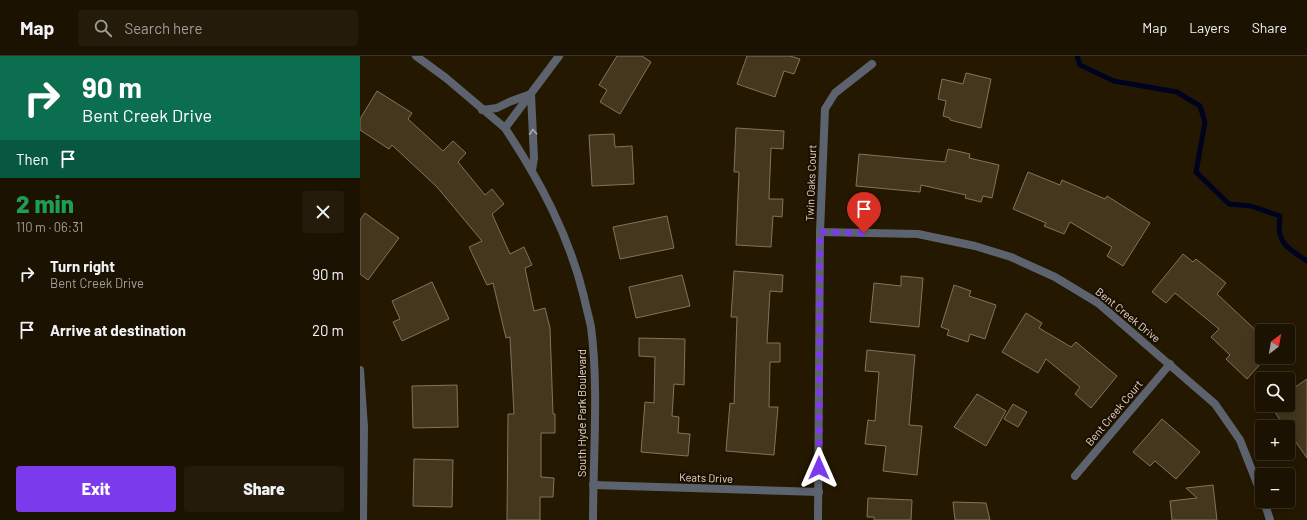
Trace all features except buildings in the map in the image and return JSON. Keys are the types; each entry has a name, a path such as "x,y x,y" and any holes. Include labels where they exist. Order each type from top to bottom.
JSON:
{"street":[{"name":"South Hyde Park Boulevard","path":"416,56 446,78 505,128 532,170 560,225 578,274 591,326 594,372 593,520"},
{"path":"505,128 559,56"},
{"name":"Twin Oaks Court","path":"818,520 820,232 825,109 835,93 872,64"},
{"path":"482,110 497,108 531,94"},
{"path":"531,94 534,158 532,170"},
{"name":"Bent Creek Drive","path":"820,232 918,234 975,246 1011,257 1055,276 1098,303 1215,404 1240,440 1255,478"},
{"name":"Bent Creek Court","path":"1075,476 1170,364"},
{"path":"360,370 364,427 363,520"},
{"name":"Keats Drive","path":"593,485 819,492"},
{"path":"1266,508 1270,520"}],"waterway":[{"path":"1077,56 1080,65 1114,81 1177,92 1200,106 1205,122 1196,172 1229,204 1251,206 1280,216 1279,225 1281,238 1288,248 1307,261"}],"route":[{"path":"819,468 820,232 864,233"}]}
